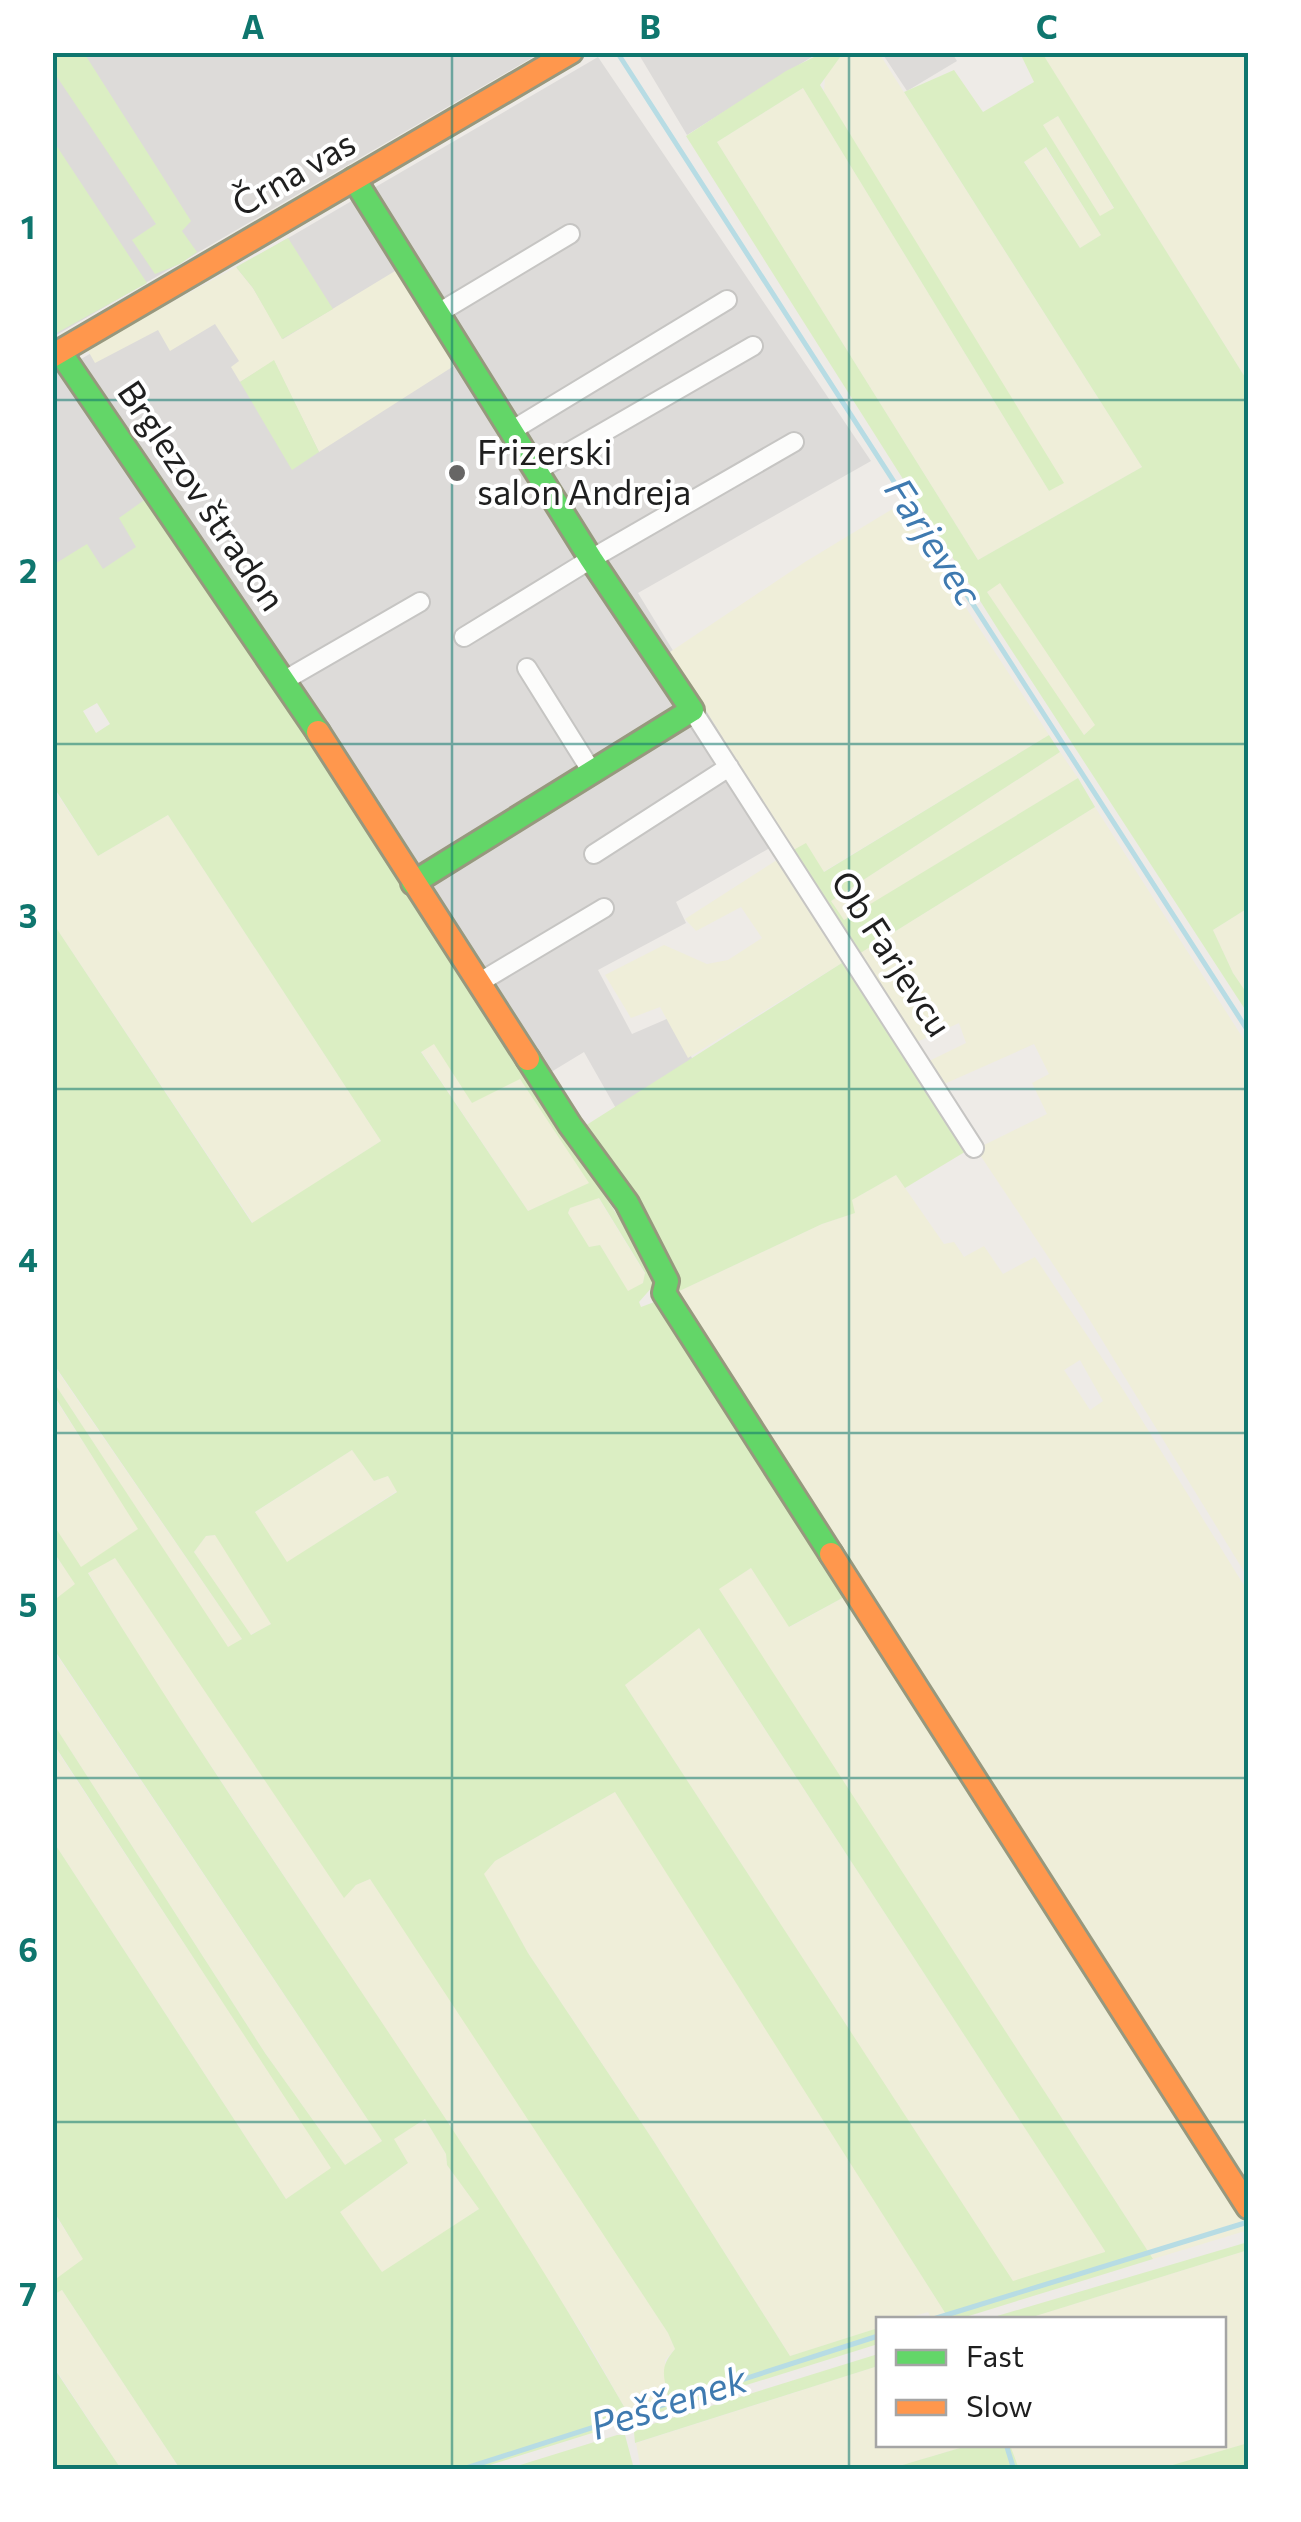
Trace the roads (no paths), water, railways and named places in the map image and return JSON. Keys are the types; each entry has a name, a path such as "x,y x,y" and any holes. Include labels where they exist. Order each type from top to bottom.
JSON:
{"street":[{"name":"Črna vas","path":"56,354 571,52"},
{"path":"354,179 591,559 692,710 413,883"},
{"path":"440,312 570,234"},
{"path":"511,431 728,300"},
{"path":"538,470 753,346"},
{"name":"Brglezov štradon","path":"56,354 286,680 570,1125 626,1202 666,1281 664,1293 1248,2205"},
{"path":"464,638 591,559 794,442"},
{"path":"286,680 420,602"},
{"path":"527,668 592,772"},
{"name":"Ob Farjevcu","path":"692,710 974,1148"},
{"path":"594,854 728,767"},
{"path":"480,982 604,908"}],"waterway":[{"name":"Farjevec","path":"617,52 1248,1031"},
{"name":"Peščenek","path":"940,2317 1248,2222"},
{"name":"Peščenek","path":"460,2470 876,2337"},
{"path":"1007,2447 1014,2470"}],"place":[{"name":"Frizerski salon Andreja","path":"457,473"}]}
